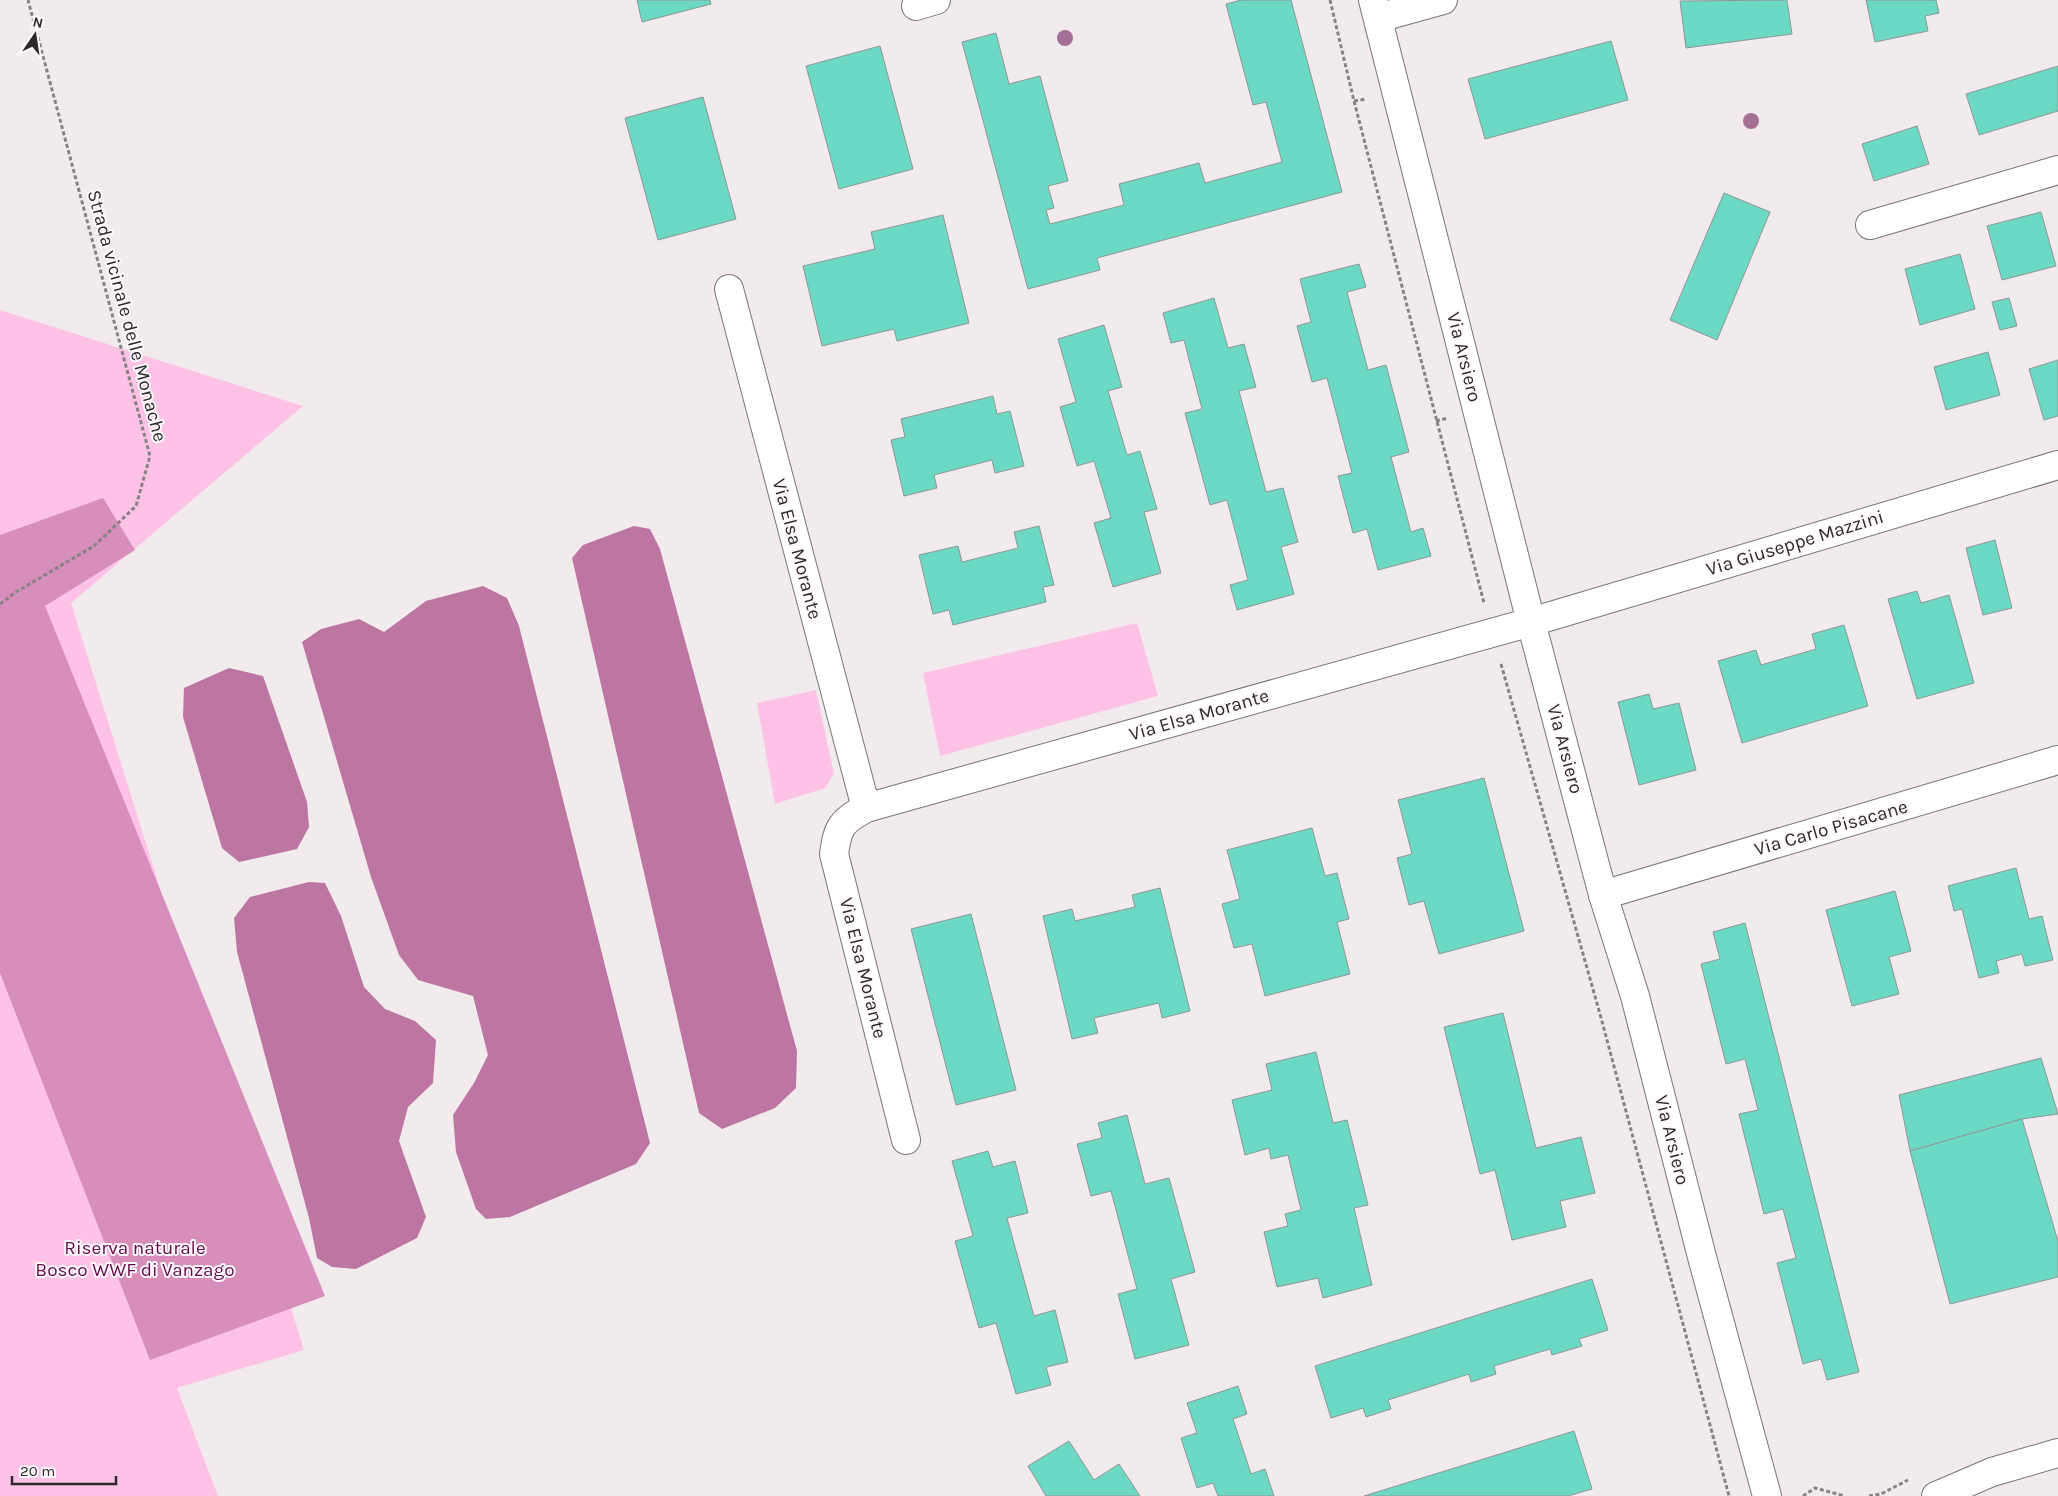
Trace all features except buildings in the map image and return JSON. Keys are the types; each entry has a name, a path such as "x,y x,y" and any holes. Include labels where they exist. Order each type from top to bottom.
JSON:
{"street":[{"path":"1376,9 1443,0"},
{"name":"Via Arsiero","path":"1376,9 1603,895 1635,996 1766,1496"},
{"path":"1870,225 2058,170"},
{"name":"Via Elsa Morante","path":"729,289 866,808"},
{"name":"Via Giuseppe Mazzini","path":"1532,622 2058,464"},
{"name":"Via Elsa Morante","path":"906,1140 834,854 837,833 848,818 866,808 1532,622"},
{"name":"Via Carlo Pisacane","path":"1603,895 2058,760"},
{"path":"1936,1496 1992,1472 2058,1453"}],"path":[{"name":"Strada vicinale delle Monache","path":"0,604 16,592 94,546 136,506 150,456 28,0"},
{"path":"1330,0 1354,102 1491,633 1603,1023 1729,1496"},
{"path":"1803,1496 1815,1488 1845,1496"}],"green space":[{"name":"Riserva naturale Bosco WWF di Vanzago","path":"0,310 303,406 71,603 304,1350 177,1388 218,1496 0,1496"},
{"path":"103,498 135,550 45,606 325,1296 150,1360 0,973 0,535"},
{"path":"1137,623 1158,696 940,756 923,673"},
{"path":"816,690 834,774 825,788 775,804 757,703"}],"shaded area":[{"path":"634,526 650,529 660,549 797,1051 796,1088 775,1108 722,1129 699,1113 572,558 583,545"},
{"path":"483,586 507,598 519,626 650,1143 636,1164 510,1217 486,1219 476,1209 456,1152 453,1115 474,1083 488,1055 473,996 418,980 399,955 371,877 302,642 321,629 359,619 384,632 426,601"},
{"path":"229,668 263,676 307,802 309,827 297,849 239,862 222,848 183,717 184,688"},
{"path":"309,882 325,883 341,916 364,987 385,1009 415,1021 436,1040 433,1083 408,1107 399,1141 426,1217 417,1238 356,1269 332,1267 317,1258 309,1218 237,952 234,918 250,897"}]}
